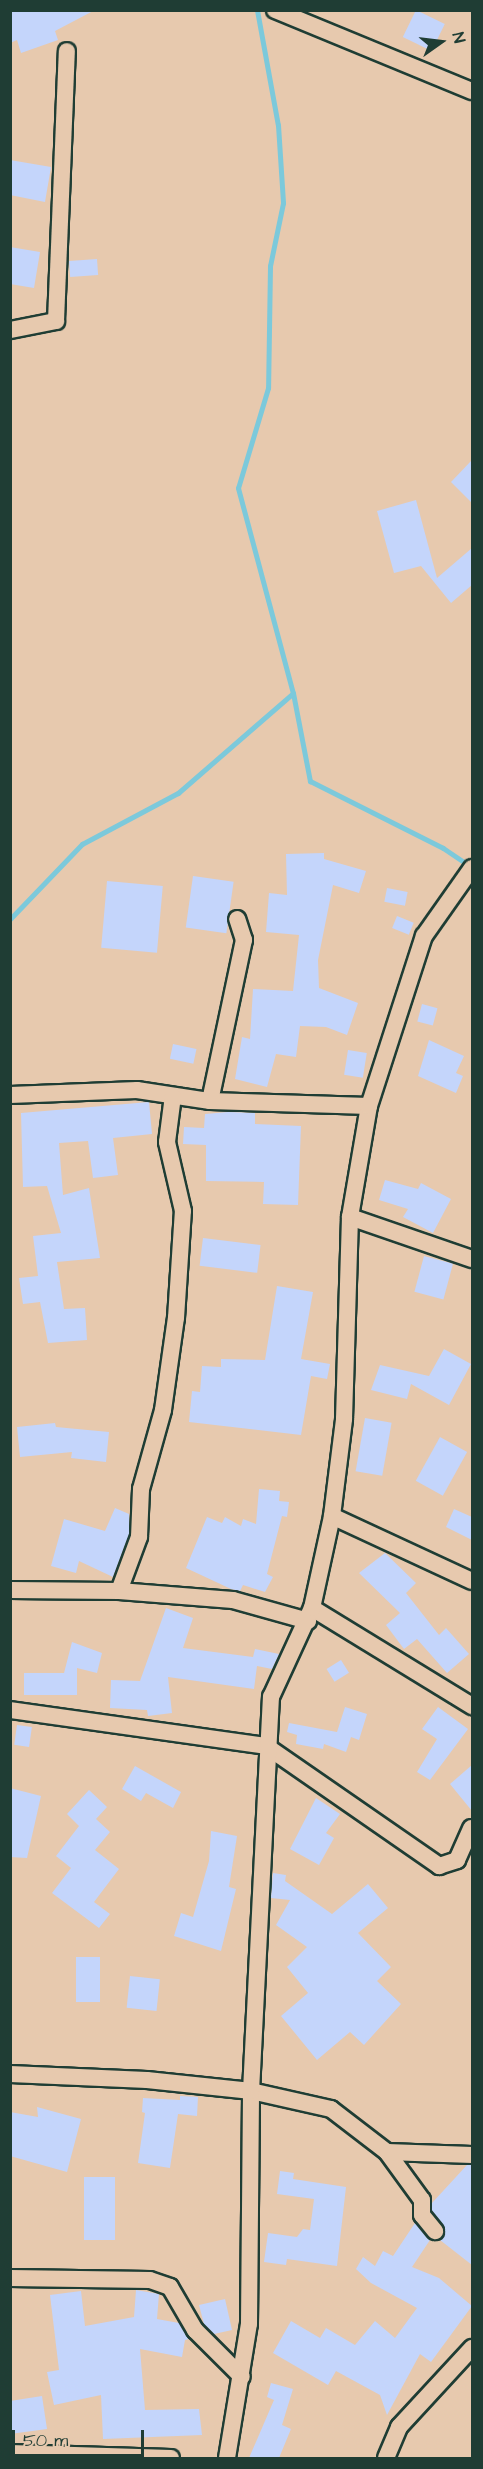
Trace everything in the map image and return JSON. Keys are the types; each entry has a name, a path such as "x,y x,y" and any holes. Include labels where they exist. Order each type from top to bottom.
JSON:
{"street":[{"path":"275,10 472,91"},
{"path":"10,330 56,321 67,51"},
{"path":"227,2458 249,2324 251,2091 266,1746 276,1678 310,1615 332,1516 346,1398 350,1217 369,1106 424,936 472,868"},
{"path":"210,1101 244,940 237,919"},
{"path":"10,1095 136,1090 210,1101 369,1106"},
{"path":"119,1591 139,1537 141,1489 163,1410 176,1318 183,1211 167,1142 173,1096"},
{"path":"350,1217 472,1259"},
{"path":"332,1516 472,1581"},
{"path":"10,1590 119,1591 233,1600 310,1615 472,1706"},
{"path":"10,1710 266,1746 439,1866 457,1860 471,1828"},
{"path":"10,2074 130,2078 251,2091 331,2109 387,2152 422,2200 422,2215 435,2231"},
{"path":"387,2152 472,2155"},
{"path":"10,2278 150,2280 170,2287 195,2330 242,2377"},
{"path":"386,2458 399,2427 472,2348"},
{"path":"10,2453 171,2458"}],"building":[{"path":"10,10 95,10 55,31 58,40 21,53 17,40 10,43"},
{"path":"416,10 445,24 432,51 403,37"},
{"path":"10,160 51,167 45,202 10,195"},
{"path":"10,247 40,252 34,288 10,284"},
{"path":"97,259 98,275 70,277 69,261"},
{"path":"472,460 472,503 451,482"},
{"path":"416,500 437,578 472,548 472,585 451,603 421,566 394,573 377,511"},
{"path":"324,853 324,859 366,871 359,893 333,885 318,960 319,988 358,1003 347,1035 326,1027 300,1026 296,1057 276,1054 267,1087 235,1079 242,1037 250,1039 253,989 293,991 299,935 266,932 269,893 287,895 286,854"},
{"path":"193,876 234,882 226,933 186,927"},
{"path":"107,881 163,886 157,953 101,948"},
{"path":"387,888 408,892 405,906 384,902"},
{"path":"397,916 414,923 409,935 392,928"},
{"path":"422,1004 437,1008 433,1026 417,1021"},
{"path":"429,1040 464,1056 456,1073 463,1076 456,1093 418,1076"},
{"path":"173,1044 196,1049 193,1064 170,1059"},
{"path":"348,1050 367,1053 363,1078 344,1075"},
{"path":"149,1102 152,1134 113,1138 118,1175 93,1178 88,1141 59,1143 63,1195 89,1188 100,1258 57,1262 64,1309 85,1308 87,1340 48,1343 40,1302 23,1304 19,1278 38,1276 33,1236 61,1233 47,1186 23,1187 21,1113"},
{"path":"255,1113 255,1124 301,1126 298,1205 263,1204 264,1182 206,1181 206,1145 183,1144 184,1127 204,1128 205,1114"},
{"path":"385,1180 418,1189 421,1183 451,1199 433,1233 403,1217 408,1209 379,1200"},
{"path":"203,1238 261,1245 257,1273 200,1266"},
{"path":"424,1256 453,1264 443,1300 414,1292"},
{"path":"277,1286 313,1292 301,1359 330,1364 327,1379 311,1376 301,1435 189,1422 192,1391 200,1392 202,1366 221,1367 221,1359 265,1360"},
{"path":"444,1349 471,1364 449,1405 411,1384 407,1399 371,1390 380,1365 429,1376"},
{"path":"365,1418 392,1423 382,1476 356,1471"},
{"path":"55,1423 56,1427 109,1432 106,1462 71,1458 72,1452 20,1457 17,1427"},
{"path":"440,1437 467,1452 443,1496 416,1481"},
{"path":"259,1489 280,1491 279,1501 289,1502 287,1517 282,1516 267,1574 273,1577 265,1592 243,1585 240,1591 231,1589 186,1568 207,1517 222,1523 225,1517 241,1526 243,1519 256,1524"},
{"path":"115,1508 129,1514 129,1535 113,1577 79,1561 76,1573 51,1566 64,1519 105,1531"},
{"path":"454,1509 472,1517 472,1540 446,1527"},
{"path":"385,1553 416,1583 406,1593 439,1635 446,1628 469,1654 447,1673 417,1639 404,1649 386,1625 400,1613 359,1573"},
{"path":"166,1608 193,1618 183,1648 253,1657 255,1649 279,1654 272,1669 257,1666 254,1689 168,1677 172,1713 148,1716 147,1710 110,1708 111,1680 140,1681"},
{"path":"72,1642 102,1653 97,1673 77,1668 77,1695 24,1695 24,1673 64,1673"},
{"path":"341,1660 349,1673 335,1682 327,1669"},
{"path":"345,1707 367,1714 359,1740 351,1737 346,1752 324,1744 323,1749 296,1744 297,1735 287,1732 289,1723 337,1732"},
{"path":"438,1707 468,1729 430,1780 417,1772 437,1739 422,1729"},
{"path":"17,1725 32,1727 29,1747 14,1745"},
{"path":"472,1765 472,1811 450,1784"},
{"path":"135,1766 181,1792 173,1808 146,1793 141,1801 122,1789"},
{"path":"10,1788 41,1796 27,1858 10,1857"},
{"path":"89,1790 107,1807 96,1819 110,1832 95,1850 119,1869 94,1902 110,1914 99,1928 52,1893 71,1868 56,1856 79,1826 67,1814"},
{"path":"316,1798 340,1814 326,1833 334,1838 319,1865 290,1849"},
{"path":"211,1831 237,1836 229,1887 236,1889 221,1951 174,1936 181,1913 193,1917 209,1861"},
{"path":"273,1873 286,1875 285,1881 332,1914 368,1884 388,1908 358,1933 391,1967 377,1981 401,2004 364,2045 350,2032 317,2060 281,2016 308,1993 287,1967 307,1947 276,1925 290,1900 271,1898"},
{"path":"76,1957 100,1957 100,2002 76,2002"},
{"path":"130,1976 160,1979 156,2011 127,2008"},
{"path":"180,2096 198,2097 197,2116 178,2114 170,2168 138,2163 145,2113 142,2112 143,2098 180,2100"},
{"path":"37,2107 81,2119 67,2172 10,2156 10,2112 38,2117"},
{"path":"467,2165 472,2165 472,2265 440,2240 445,2229 432,2211 432,2203"},
{"path":"280,2171 294,2173 293,2179 346,2187 337,2266 287,2259 286,2265 264,2262 268,2233 297,2237 303,2229 310,2230 314,2199 277,2194"},
{"path":"84,2177 115,2177 115,2240 84,2240"},
{"path":"415,2223 430,2240 412,2267 439,2278 472,2306 431,2362 420,2354 387,2415 380,2395 336,2371 328,2385 273,2353 291,2321 320,2338 326,2328 355,2345 375,2321 395,2338 417,2308 371,2283 356,2269 363,2257 375,2266 383,2251 393,2256"},
{"path":"136,2290 159,2294 157,2319 179,2323 189,2339 185,2340 182,2357 140,2349 145,2410 199,2409 202,2435 103,2439 101,2395 54,2405 47,2372 59,2370 50,2295 81,2291 85,2326 134,2317"},
{"path":"225,2299 232,2330 214,2334 204,2324 199,2305"},
{"path":"271,2383 293,2389 282,2425 291,2429 279,2458 249,2458 274,2400 267,2397"},
{"path":"42,2396 47,2429 10,2434 10,2401"}],"waterway":[{"path":"257,10 278,125 283,203 270,266 268,388 238,488 293,693 310,781 443,848 471,867"},
{"path":"10,919 82,844 178,793 293,693"}]}
